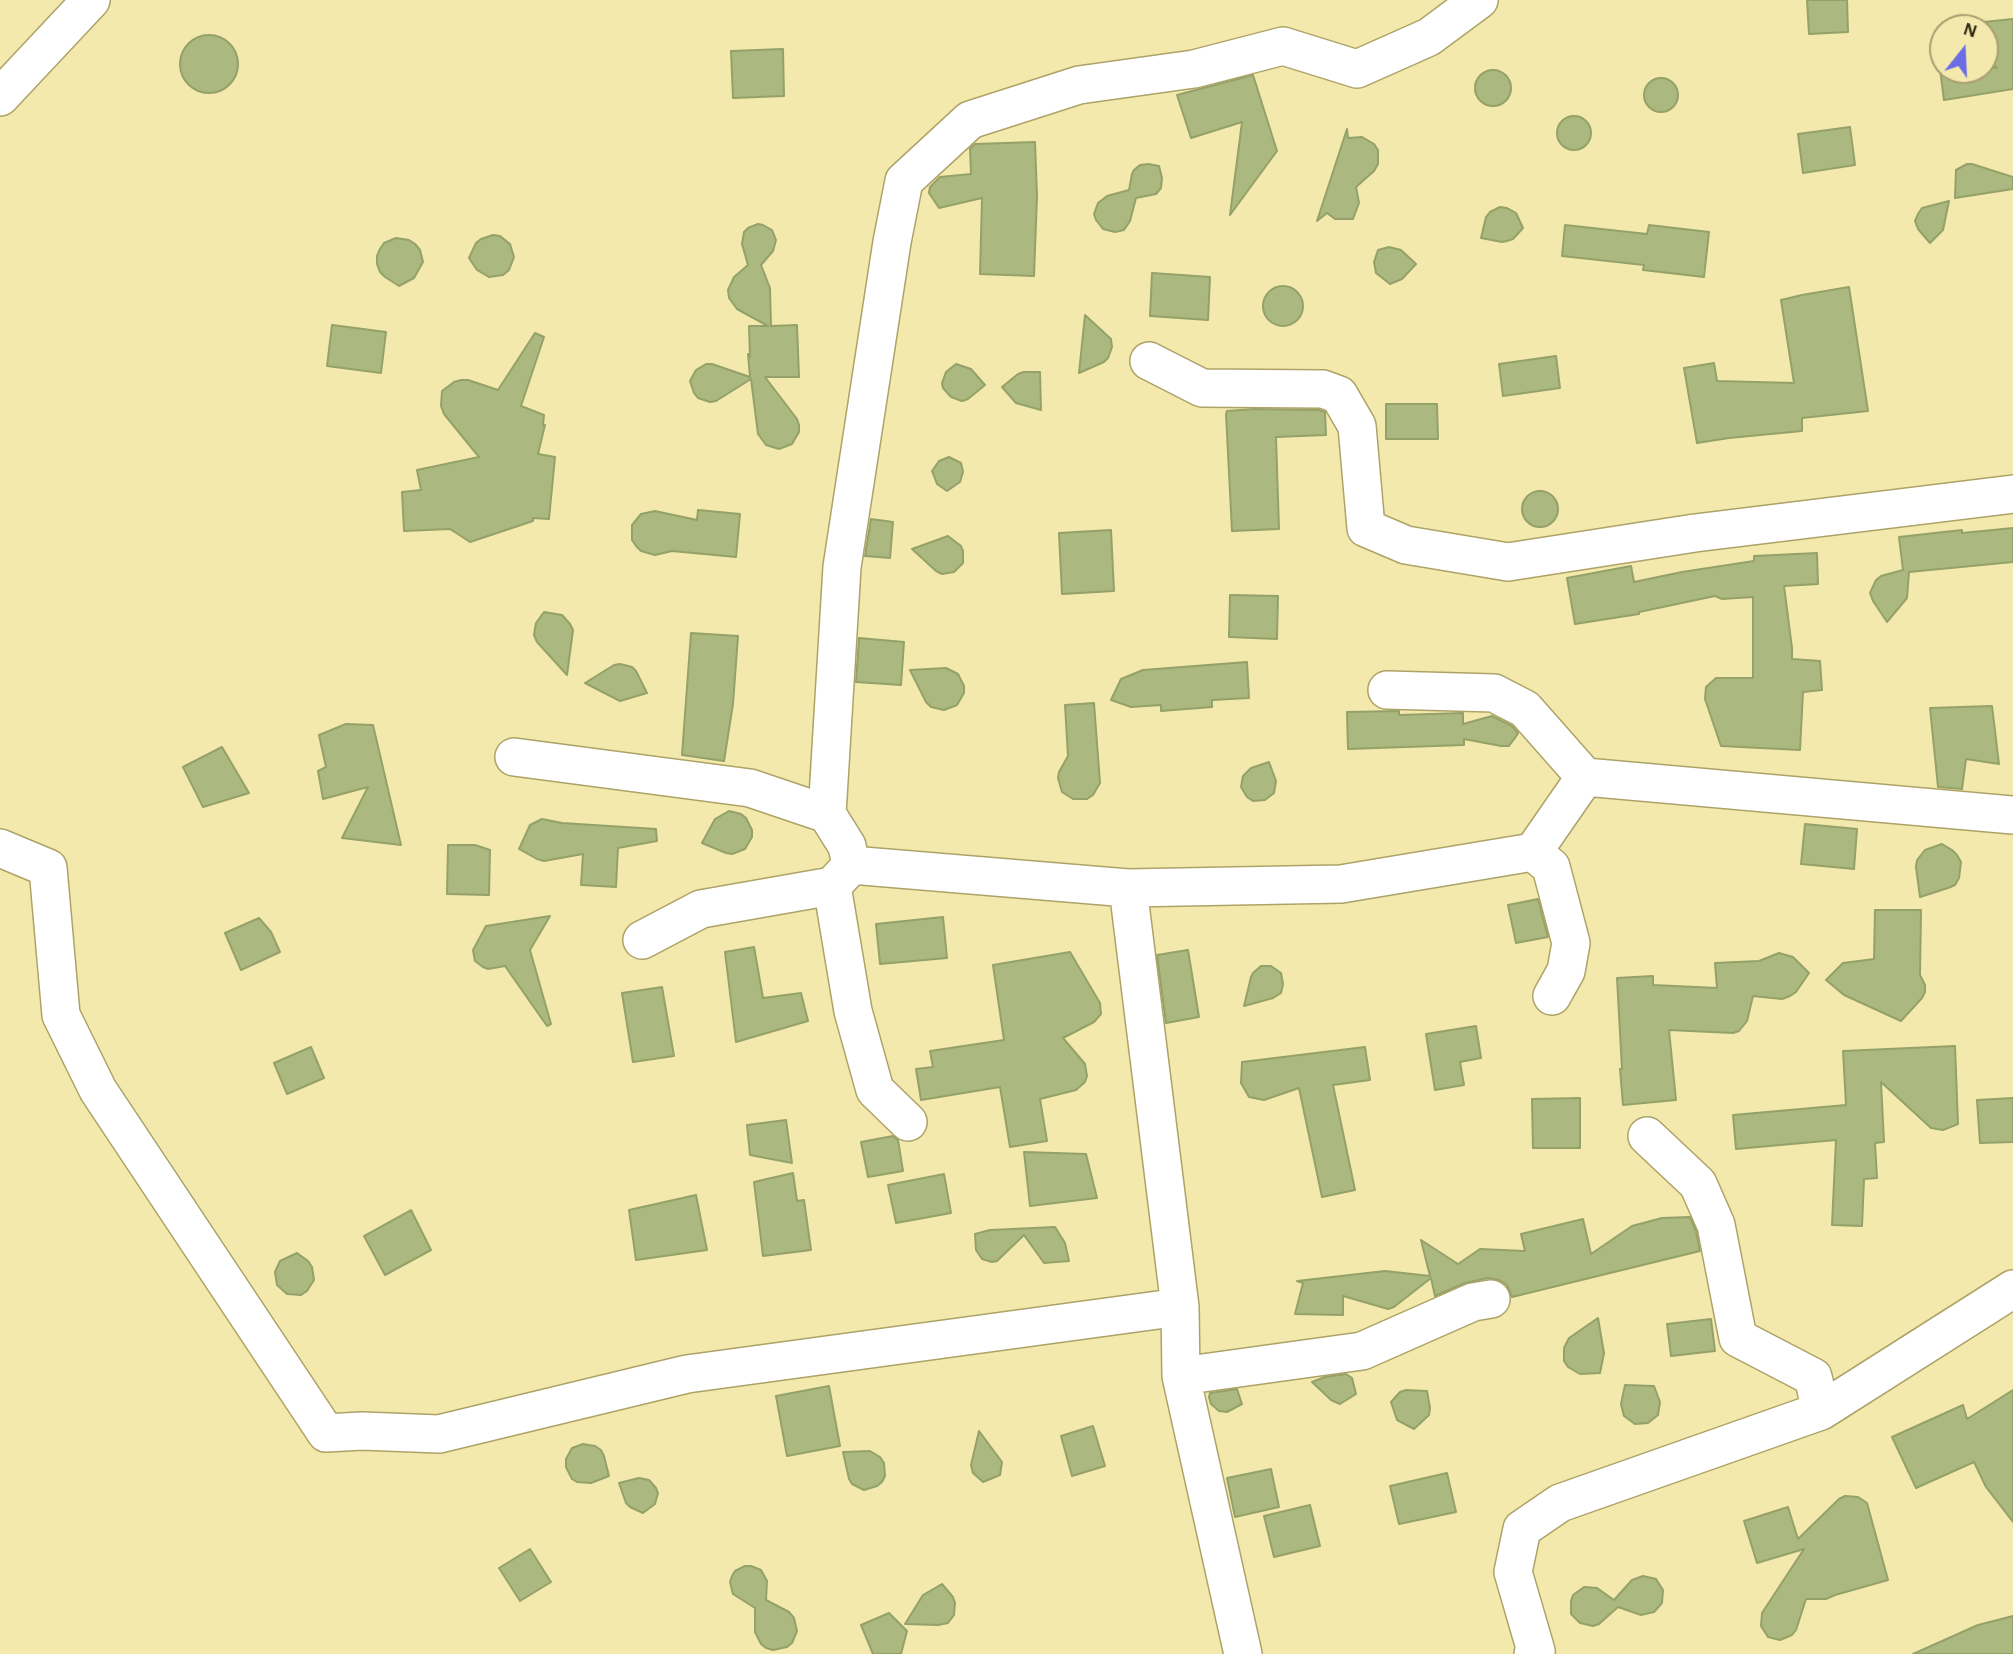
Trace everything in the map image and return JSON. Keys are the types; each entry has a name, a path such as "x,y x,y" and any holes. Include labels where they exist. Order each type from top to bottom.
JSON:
{"street":[{"path":"0,97 91,0"},
{"path":"908,1122 875,1090 853,1011 841,876 847,846 827,814 842,567 892,242 904,181 970,120 1079,85 1195,69 1283,46 1357,69 1429,37 1479,0"},
{"path":"1149,361 1202,388 1323,388 1339,395 1357,426 1366,528 1406,545 1508,562 1695,533 2013,494"},
{"path":"1387,690 1494,693 1525,709 1585,777 2013,816"},
{"path":"514,757 750,788 827,814"},
{"path":"642,940 701,909 841,876 1128,888 1341,884 1533,852 1585,777"},
{"path":"0,848 48,868 61,1015 98,1090 326,1433 362,1431 439,1434 687,1374 1180,1307"},
{"path":"1533,852 1551,867 1571,943 1566,971 1552,996"},
{"path":"1128,888 1180,1307 1181,1376 1243,1654"},
{"path":"1647,1136 1698,1184 1716,1225 1738,1338 1813,1377 1821,1411"},
{"path":"1536,1653 1513,1572 1522,1529 1560,1503 1821,1411 2013,1289"},
{"path":"1181,1376 1362,1351 1473,1302 1491,1300"}],"building":[{"path":"1807,0 1847,0 1848,32 1809,34"},
{"path":"2013,19 2013,89 1944,100 1942,84 1999,84 1999,20"},
{"path":"209,35 225,40 233,48 238,64 233,80 225,88 209,93 193,88 185,80 180,64 185,48 193,40"},
{"path":"783,49 784,96 733,98 731,51"},
{"path":"1493,70 1506,75 1511,88 1506,101 1493,106 1480,101 1475,88 1480,75"},
{"path":"1253,75 1277,151 1230,215 1242,122 1191,138 1177,95"},
{"path":"1661,78 1673,83 1678,95 1673,107 1661,112 1649,107 1644,95 1649,83"},
{"path":"1574,116 1586,121 1591,133 1586,145 1574,150 1562,145 1557,133 1562,121"},
{"path":"1850,127 1855,165 1803,173 1798,134"},
{"path":"1347,129 1348,138 1362,137 1374,144 1378,150 1378,164 1356,187 1359,203 1353,219 1335,219 1327,213 1317,221"},
{"path":"1035,142 1037,196 1034,276 980,274 982,198 939,208 929,193 930,187 940,177 971,174 970,149 975,144"},
{"path":"1967,164 2013,177 2013,189 1955,198 1956,170"},
{"path":"1140,165 1159,166 1161,188 1156,194 1136,198 1130,221 1124,230 1115,232 1103,229 1094,214 1098,203 1107,196 1129,190 1134,170"},
{"path":"1949,201 1943,230 1930,243 1918,229 1915,221 1918,214 1922,208"},
{"path":"1500,207 1516,213 1523,228 1513,239 1507,241 1481,238 1486,217"},
{"path":"758,224 772,230 776,240 773,251 761,265 770,288 771,326 797,325 799,377 765,377 799,425 799,432 792,444 779,449 766,445 758,434 751,379 710,402 698,398 690,381 696,370 706,364 750,377 749,326 768,326 737,309 729,298 728,290 734,277 748,265 742,244 744,232"},
{"path":"1565,225 1647,234 1649,225 1709,232 1704,277 1643,270 1644,265 1562,256"},
{"path":"493,235 500,236 510,244 514,257 509,270 503,275 489,277 477,270 469,258 476,243"},
{"path":"396,238 415,244 420,250 423,262 414,278 399,286 380,272 377,264 377,256 384,243"},
{"path":"1389,247 1401,250 1416,264 1402,279 1390,284 1376,273 1374,262 1378,250"},
{"path":"1152,273 1210,277 1208,320 1150,316"},
{"path":"1283,286 1291,287 1297,292 1302,298 1302,314 1297,320 1291,325 1283,326 1275,325 1269,320 1264,314 1263,306 1264,298 1269,292 1275,287"},
{"path":"1849,287 1868,411 1802,418 1802,431 1697,443 1684,368 1714,363 1717,381 1794,383 1781,300"},
{"path":"1085,315 1111,339 1112,347 1104,362 1079,373"},
{"path":"332,325 386,332 381,373 327,366"},
{"path":"535,333 544,337 521,406 544,415 545,425 538,454 555,457 549,519 533,518 533,521 470,542 450,529 404,531 402,492 421,490 417,470 479,457 444,414 441,406 442,391 461,380 498,390"},
{"path":"1556,356 1560,388 1503,396 1499,364"},
{"path":"956,364 971,369 985,385 962,401 951,397 942,383 946,372"},
{"path":"1024,372 1040,372 1041,410 1016,403 1002,387"},
{"path":"1386,404 1437,404 1438,439 1386,439"},
{"path":"1254,409 1325,412 1326,435 1276,437 1279,529 1232,531 1226,414 1227,411"},
{"path":"949,457 961,463 963,472 960,482 947,491 937,484 932,471 939,461"},
{"path":"1540,491 1553,496 1558,509 1553,522 1540,527 1527,522 1522,509 1527,496"},
{"path":"698,510 740,514 736,557 672,551 655,555 641,551 632,540 632,525 641,514 655,511 697,520"},
{"path":"871,519 893,522 890,558 865,556"},
{"path":"2013,528 2013,562 1909,572 1907,598 1887,622 1873,601 1870,593 1876,580 1903,570 1899,537"},
{"path":"1111,530 1114,591 1062,594 1059,533"},
{"path":"948,536 961,546 963,563 954,572 942,574 912,549"},
{"path":"1817,553 1818,584 1784,586 1792,659 1820,661 1822,690 1803,692 1800,750 1721,746 1705,699 1706,687 1716,678 1753,678 1753,597 1722,599 1715,596 1639,614 1575,624 1567,578 1631,566 1634,582 1754,561 1754,556"},
{"path":"1230,595 1278,596 1277,639 1229,637"},
{"path":"544,612 562,615 573,630 567,675 537,642 534,635 536,623"},
{"path":"691,633 738,636 733,704 724,761 682,755"},
{"path":"859,638 904,642 901,685 856,682"},
{"path":"1247,662 1249,698 1212,700 1212,707 1161,711 1161,705 1131,707 1111,700 1121,679 1143,670"},
{"path":"620,664 636,671 647,693 620,701 585,683 614,665"},
{"path":"946,668 958,674 964,686 964,693 957,705 944,710 931,707 926,702 910,670"},
{"path":"1094,703 1100,783 1093,795 1087,799 1073,799 1062,792 1058,778 1068,756 1065,705"},
{"path":"1992,706 1999,764 1966,759 1962,789 1938,787 1930,708"},
{"path":"1399,711 1399,715 1463,713 1463,724 1492,716 1512,726 1518,733 1509,746 1464,739 1464,745 1348,749 1347,712"},
{"path":"346,724 373,725 401,845 342,838 368,787 323,799 318,771 326,767 319,735"},
{"path":"222,747 249,793 203,807 183,767"},
{"path":"1269,762 1276,781 1274,793 1265,800 1253,801 1241,787 1243,776 1251,768"},
{"path":"729,811 746,818 752,830 752,837 745,849 732,854 702,843 715,819"},
{"path":"542,819 562,823 656,829 657,841 618,848 616,887 581,885 583,854 544,861 519,849 530,825"},
{"path":"1805,824 1857,829 1854,869 1801,864"},
{"path":"1942,844 1952,850 1961,862 1959,878 1955,885 1920,897 1917,860 1925,850"},
{"path":"448,845 475,845 490,850 489,895 447,894"},
{"path":"1538,899 1548,937 1516,943 1508,905"},
{"path":"1875,910 1921,910 1920,975 1925,992 1901,1021 1844,995 1826,980 1843,963 1874,959"},
{"path":"550,916 530,950 551,1024 547,1026 505,966 488,969 483,967 475,961 473,950 486,926"},
{"path":"943,917 947,958 880,964 876,924"},
{"path":"259,918 271,932 280,952 241,970 225,933"},
{"path":"754,947 763,998 801,993 808,1021 736,1042 725,952"},
{"path":"1188,950 1199,1017 1166,1023 1157,955"},
{"path":"1070,952 1100,1003 1101,1014 1094,1022 1063,1038 1085,1064 1087,1076 1085,1082 1076,1090 1040,1099 1047,1141 1010,1147 1000,1087 921,1100 916,1069 933,1067 930,1051 1004,1040 993,965"},
{"path":"1779,953 1793,957 1809,973 1796,992 1782,999 1753,996 1747,1021 1739,1031 1733,1033 1669,1030 1676,1100 1623,1105 1617,978 1653,976 1653,985 1717,988 1715,963 1759,961"},
{"path":"1261,966 1271,966 1281,973 1281,993 1244,1006 1251,977"},
{"path":"662,987 674,1056 633,1062 622,993"},
{"path":"1476,1026 1481,1058 1460,1062 1464,1085 1435,1090 1426,1034"},
{"path":"1955,1046 1958,1124 1943,1130 1931,1128 1881,1082 1884,1142 1875,1143 1877,1178 1864,1179 1862,1226 1832,1225 1836,1140 1736,1149 1733,1115 1846,1105 1843,1051"},
{"path":"311,1047 324,1078 287,1094 274,1063"},
{"path":"1365,1047 1370,1080 1333,1085 1355,1190 1322,1197 1299,1088 1264,1100 1249,1097 1241,1083 1242,1062"},
{"path":"1580,1098 1580,1148 1533,1148 1532,1099"},
{"path":"2013,1098 2013,1142 1980,1143 1977,1100"},
{"path":"786,1120 792,1163 750,1155 747,1125"},
{"path":"893,1136 898,1140 903,1171 868,1177 861,1142"},
{"path":"1024,1152 1086,1154 1097,1198 1030,1206"},
{"path":"793,1173 797,1201 804,1200 811,1250 763,1256 754,1182"},
{"path":"944,1174 951,1213 896,1223 888,1185"},
{"path":"696,1195 707,1250 636,1260 629,1210"},
{"path":"411,1210 431,1250 385,1275 364,1236"},
{"path":"1690,1217 1700,1251 1512,1297 1507,1285 1488,1278 1465,1283 1435,1296 1431,1278 1388,1309 1343,1296 1343,1315 1295,1314 1303,1283 1297,1281 1385,1271 1430,1276 1421,1240 1458,1264 1480,1249 1525,1251 1521,1234 1583,1219 1591,1254 1632,1226 1662,1218"},
{"path":"1055,1227 1065,1243 1069,1261 1044,1263 1024,1235 997,1261 982,1259 976,1250 975,1234 990,1230"},
{"path":"297,1253 312,1267 314,1280 301,1295 287,1294 277,1285 275,1272 280,1261"},
{"path":"1598,1318 1604,1353 1600,1373 1580,1374 1568,1367 1564,1361 1564,1348 1569,1338"},
{"path":"1711,1319 1715,1351 1671,1356 1667,1324"},
{"path":"1346,1374 1352,1378 1356,1394 1340,1404 1331,1400 1312,1382 1325,1377"},
{"path":"1625,1385 1654,1386 1660,1402 1658,1415 1648,1423 1635,1424 1624,1416 1621,1404"},
{"path":"829,1386 840,1446 787,1456 776,1396"},
{"path":"1237,1389 1242,1404 1227,1412 1219,1411 1211,1404 1210,1393"},
{"path":"2013,1390 2013,1522 1986,1487 1974,1462 1916,1488 1892,1437 1963,1405 1967,1419"},
{"path":"1427,1391 1429,1415 1414,1429 1397,1420 1391,1402 1400,1392"},
{"path":"1093,1426 1105,1466 1072,1476 1061,1436"},
{"path":"979,1431 1002,1462 1000,1475 983,1482 973,1473 971,1465"},
{"path":"583,1444 601,1450 609,1476 591,1483 572,1479 566,1467 566,1459 572,1448"},
{"path":"870,1451 884,1463 885,1476 877,1486 864,1490 852,1484 849,1479 843,1452"},
{"path":"1271,1469 1279,1507 1235,1517 1227,1478"},
{"path":"1447,1473 1456,1512 1399,1524 1390,1486"},
{"path":"639,1478 649,1480 658,1493 655,1504 643,1513 626,1503 619,1483"},
{"path":"1845,1496 1858,1497 1867,1503 1888,1580 1826,1599 1806,1599 1792,1635 1780,1640 1768,1637 1761,1626 1762,1613 1804,1549 1757,1563 1744,1521 1788,1507 1798,1539"},
{"path":"1310,1505 1320,1546 1274,1557 1264,1516"},
{"path":"530,1549 551,1582 520,1601 499,1568"},
{"path":"745,1566 761,1570 767,1581 766,1600 789,1612 794,1618 797,1631 792,1643 787,1647 773,1650 761,1644 755,1632 755,1608 733,1594 730,1582 732,1576 735,1571"},
{"path":"1643,1576 1656,1579 1663,1590 1662,1603 1654,1612 1641,1615 1618,1607 1593,1626 1580,1623 1571,1614 1573,1595 1584,1587 1597,1588 1614,1600 1632,1580"},
{"path":"942,1584 955,1603 954,1615 948,1623 905,1624 923,1595"},
{"path":"889,1613 907,1631 901,1654 873,1654 861,1625"},
{"path":"2013,1616 2013,1654 1913,1654 1978,1625"}]}
